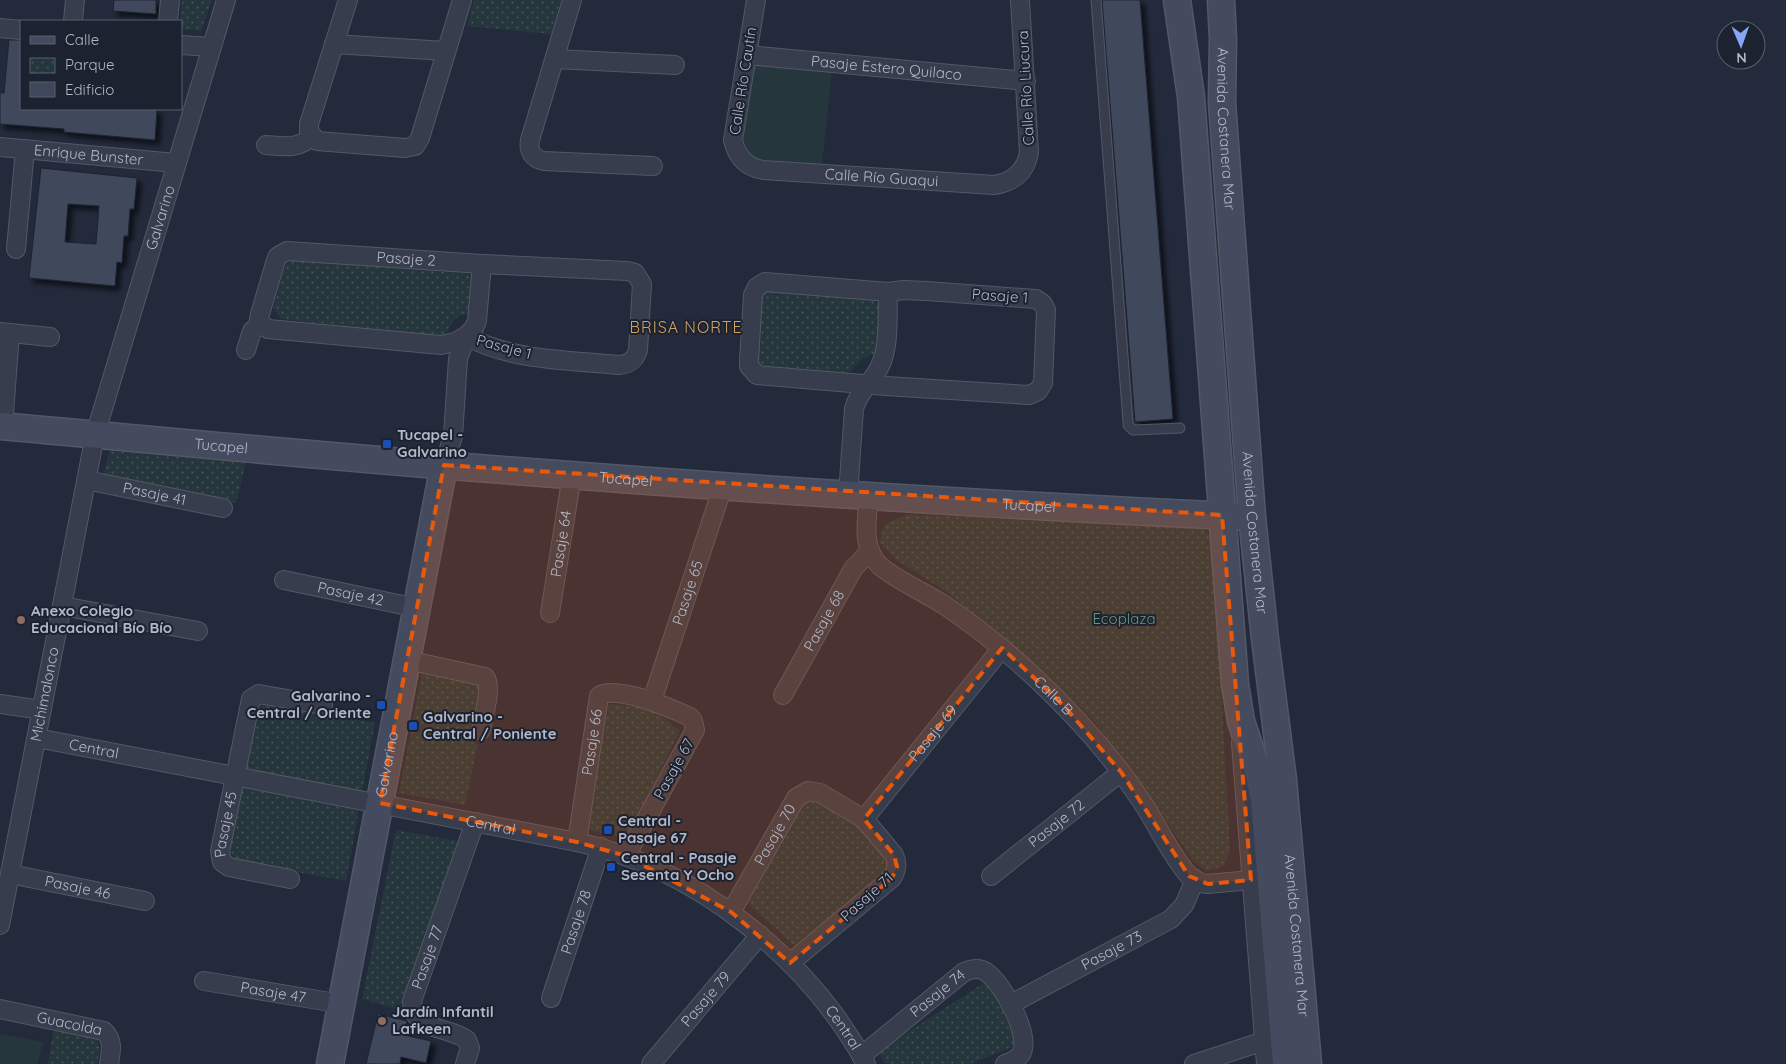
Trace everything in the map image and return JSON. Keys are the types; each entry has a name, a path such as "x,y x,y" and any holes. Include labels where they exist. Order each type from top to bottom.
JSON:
{"main road":[{"name":"Avenida Costanera Mar","path":"1177,0 1192,105 1222,515 1238,703 1241,721 1263,792 1286,1064"},
{"name":"Avenida Costanera Mar","path":"1221,0 1223,39 1222,102 1252,517 1265,640 1282,771 1308,1064"},
{"name":"Tucapel","path":"2,427 444,465 859,496 1252,517"},
{"name":"Galvarino","path":"330,1064 444,465"}],"street":[{"path":"73,20 75,0"},
{"path":"168,20 170,0"},
{"name":"Galvarino","path":"95,435 226,0"},
{"path":"348,0 309,124 309,132 317,141 405,148 415,146 420,138 462,0"},
{"path":"572,0 530,140 530,150 539,160 544,161 653,166"},
{"name":"Calle Río Cautín","path":"742,161 733,140 756,0"},
{"name":"Calle Río Liucura","path":"1020,0 1030,152 1020,174"},
{"path":"0,28 20,30"},
{"path":"334,44 446,51"},
{"path":"182,45 211,48"},
{"name":"Pasaje Estero Quilaco","path":"747,55 1026,81"},
{"path":"555,59 675,65"},
{"path":"266,145 298,146 305,143 311,136"},
{"name":"Enrique Bunster","path":"0,147 176,163"},
{"path":"16,249 25,149"},
{"name":"Calle Río Guaqui","path":"742,161 755,169 763,170 994,185 1012,180 1020,174"},
{"name":"Pasaje 2","path":"246,350 252,331 261,324 260,314 276,260 278,256 286,251 482,264 627,271 638,276"},
{"path":"444,465 453,436 458,360 466,336 474,328 477,321 482,264"},
{"name":"Pasaje 1","path":"261,324 268,329 441,344 455,342 466,336 482,345 530,356 619,365 628,364 635,358 638,350 643,288 638,276"},
{"name":"Pasaje 1","path":"771,282 888,292 904,290 927,291 1036,299 1043,304 1047,316 1043,383 1038,391 1029,395 763,376 752,372 749,360 753,295 760,285 771,282"},
{"path":"870,550 859,496 854,409 859,396 880,367 884,358 888,292"},
{"path":"2,427 5,333 50,336"},
{"name":"Michimalonco","path":"0,925 95,435"},
{"name":"Pasaje 64","path":"550,613 572,475"},
{"name":"Pasaje 41","path":"86,480 223,508"},
{"name":"Pasaje 65","path":"652,701 723,486"},
{"name":"Calle B","path":"870,550 879,565 943,605 1002,648 1064,705 1121,772 1147,809 1179,863 1189,876 1195,880"},
{"name":"Pasaje 68","path":"783,695 853,569 870,550"},
{"name":"Pasaje 42","path":"284,580 417,608"},
{"path":"62,606 198,631"},
{"name":"Pasaje 69","path":"864,819 1002,648"},
{"path":"407,660 485,677 489,688 481,730"},
{"name":"Pasaje 66","path":"577,842 599,696 608,693 652,701"},
{"path":"235,776 249,702 254,696 264,694 323,705"},
{"name":"Pasaje 67","path":"626,856 695,730 690,717 652,701"},
{"name":"Avenida Costanera Mar","path":"1238,703 1266,1064"},
{"path":"0,704 42,710"},
{"name":"Central","path":"36,738 577,842 601,847 626,856 683,884 731,912 760,935 790,963 834,1015 864,1060"},
{"name":"Pasaje 72","path":"991,876 1121,772"},
{"name":"Pasaje 45","path":"235,776 220,851 222,862 229,867 290,879"},
{"name":"Pasaje 70","path":"731,912 796,798 801,794 808,791 820,793 864,819"},
{"name":"Pasaje 71","path":"790,963 892,878 895,873 897,860 894,854 864,819"},
{"name":"Pasaje 77","path":"465,1064 470,1048 467,1040 419,1020 415,1014 412,1001 475,822"},
{"name":"Pasaje 78","path":"551,998 601,847"},
{"name":"Pasaje 46","path":"10,874 145,901"},
{"path":"1195,880 1215,885 1251,880"},
{"name":"Pasaje 73","path":"1011,1004 1171,919 1184,905 1195,880"},
{"name":"Pasaje 79","path":"652,1064 760,935"},
{"name":"Pasaje 74","path":"864,1060 964,972 981,970 990,975 1011,1004 1022,1033 1024,1047 1022,1053 1015,1060 1005,1064"},
{"name":"Pasaje 47","path":"204,981 342,1004"},
{"name":"Guacolda","path":"0,1009 104,1031 109,1036 112,1045 109,1064"},
{"path":"1194,1064 1264,1041"}],"lane":[{"path":"1096,0 1128,425 1136,430 1180,428"}],"highlighted area":[{"path":"444,465 1222,515 1251,880 1208,884 1189,876 1121,772 1063,705 1002,648 864,819 894,855 897,867 892,878 790,963 731,912 626,856 577,842 380,803"}],"green space":[{"path":"182,0 212,0 201,31 182,29 182,20 180,20"},
{"path":"474,0 561,0 551,34 467,26"},
{"path":"754,64 832,70 822,165 758,159 750,156 744,142 744,121"},
{"path":"294,260 469,274 475,282 471,314 456,318 445,338 281,319 273,308 285,265"},
{"path":"769,289 869,296 879,305 877,353 862,359 847,375 763,370 756,360 762,296"},
{"path":"110,451 246,463 236,503 103,476"},
{"name":"Ecoplaza","path":"908,514 1204,529 1213,539 1230,850 1224,866 1207,871 1194,862 1133,772 1093,720 1045,674 945,591 898,561 879,542 885,524"},
{"path":"422,671 480,683 469,741 478,744 465,805 399,793"},
{"path":"267,702 375,723 346,881 237,861 228,848 256,711"},
{"path":"609,704 652,708 680,731 626,839 586,829"},
{"path":"810,797 849,814 890,860 891,872 798,949 746,902 805,801"},
{"path":"396,830 458,841 399,1010 362,999"},
{"path":"984,983 1000,1004 1017,1045 970,1064 885,1064 878,1051"},
{"path":"54,1029 96,1038 100,1049 97,1064 48,1064"},
{"path":"0,1034 43,1042 38,1064 0,1064"}],"building":[{"path":"114,0 156,0 156,14 113,11"},
{"path":"1102,0 1140,0 1173,419 1135,422"},
{"path":"9,40 20,40 20,110 157,110 155,140 64,132 64,129 0,124 0,93 4,93"},
{"path":"41,168 137,178 134,209 130,209 128,236 124,236 122,263 117,262 115,286 29,278","holes":["68,204 99,206 96,244 65,242"]},
{"path":"378,1014 407,1021 404,1035 431,1041 426,1063 401,1057 400,1064 366,1064"}],"place":[{"name":"Tucapel - Galvarino","path":"387,444"},
{"name":"Anexo Colegio Educacional Bío Bío","path":"21,620"},
{"name":"Galvarino - Central / Oriente","path":"381,705"},
{"name":"Galvarino - Central / Poniente","path":"413,726"},
{"name":"Central - Pasaje 67","path":"608,830"},
{"name":"Central - Pasaje Sesenta Y Ocho","path":"611,867"},
{"name":"Jardín Infantil Lafkeen","path":"382,1021"}],"district":[{"name":"BRISA NORTE","path":"686,327"}]}
